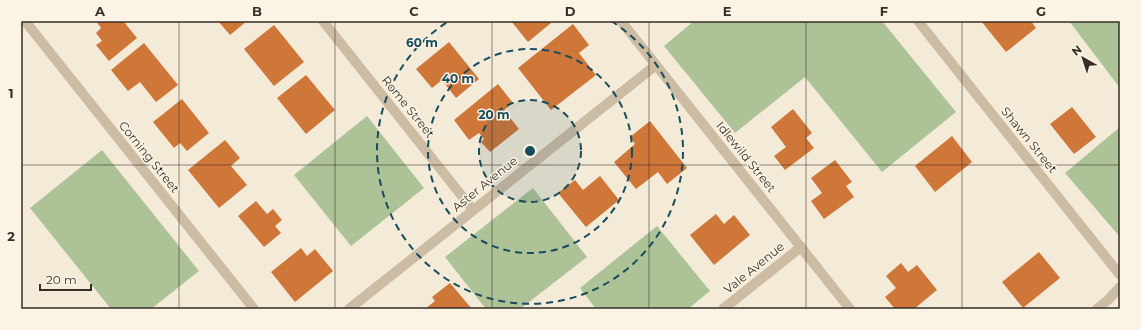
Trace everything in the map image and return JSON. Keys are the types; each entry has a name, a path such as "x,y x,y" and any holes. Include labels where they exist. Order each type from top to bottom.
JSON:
{"street":[{"name":"Corning Street","path":"25,21 254,309"},
{"name":"Rome Street","path":"323,21 473,210"},
{"name":"Idlewild Street","path":"621,21 850,309"},
{"name":"Shawn Street","path":"918,21 1120,275"},
{"name":"Aster Avenue","path":"349,309 656,65"},
{"name":"Vale Avenue","path":"723,309 801,247"},
{"path":"1097,309 1120,288"}],"green space":[{"path":"694,21 882,21 956,112 882,172 805,77 735,133 664,46"},
{"path":"1069,21 1120,21 1120,88"},
{"path":"367,116 424,188 351,246 294,175"},
{"path":"1120,127 1120,237 1065,173"},
{"path":"102,150 199,271 151,309 111,309 30,208"},
{"path":"533,188 587,257 520,309 486,309 445,257"},
{"path":"657,226 710,291 688,309 596,309 580,288"}],"building":[{"path":"96,21 125,21 124,22 137,38 109,61 96,45 102,41 96,33 101,28"},
{"path":"218,21 247,21 230,35"},
{"path":"511,21 549,21 551,23 528,42"},
{"path":"981,21 1031,21 1036,28 1006,52"},
{"path":"573,24 589,45 579,53 596,75 551,110 518,68"},
{"path":"274,25 304,62 274,86 244,49"},
{"path":"449,42 479,79 456,98 442,80 432,88 416,69"},
{"path":"144,43 178,85 156,102 140,82 128,91 111,70"},
{"path":"306,75 335,110 306,134 277,98"},
{"path":"498,84 513,103 504,110 519,129 490,152 481,142 484,139 479,133 469,140 454,120"},
{"path":"182,99 209,133 187,151 180,143 174,148 153,122"},
{"path":"1072,107 1096,137 1074,154 1050,124"},
{"path":"793,109 812,133 806,138 814,148 785,170 774,156 786,147 771,127"},
{"path":"650,121 687,168 667,184 658,172 636,189 614,162 635,144 630,137"},
{"path":"952,136 972,162 935,192 915,166"},
{"path":"225,140 240,158 231,166 247,185 219,208 188,170"},
{"path":"835,160 852,182 846,186 854,197 824,219 811,201 822,193 811,178"},
{"path":"600,176 619,200 586,227 558,193 575,180 583,190"},
{"path":"256,201 267,214 273,209 282,220 275,226 281,233 264,247 238,216"},
{"path":"716,214 724,224 734,215 750,235 714,265 690,235"},
{"path":"301,248 307,256 315,249 333,271 295,302 271,272"},
{"path":"1039,252 1060,278 1023,308 1002,282"},
{"path":"901,263 908,272 917,265 937,290 914,309 895,309 885,297 896,288 886,276"},
{"path":"450,283 472,309 425,309 435,301 432,297"}]}
